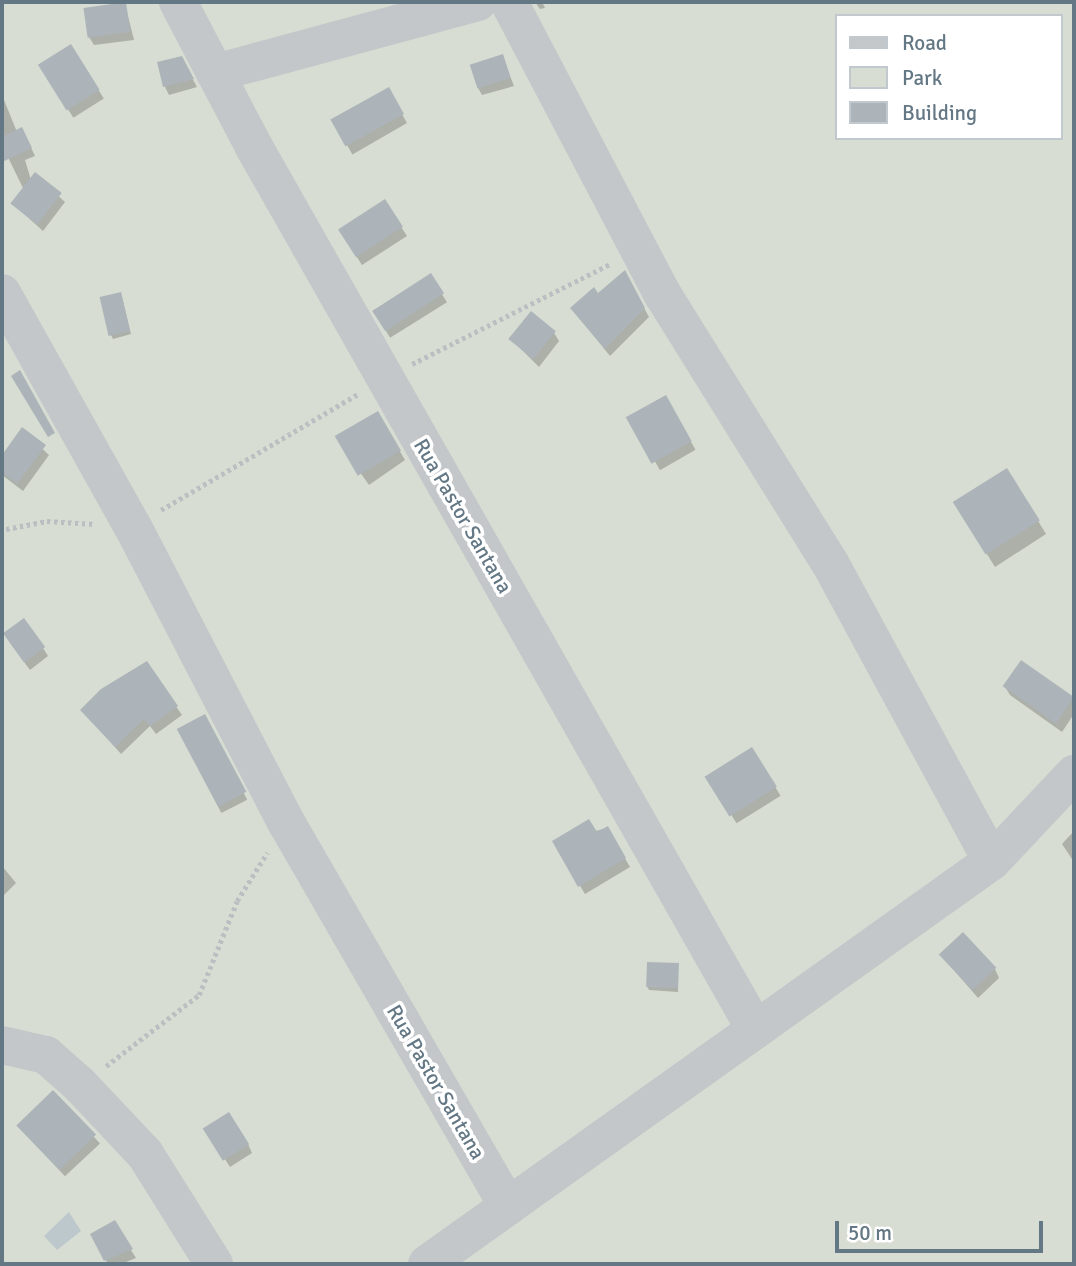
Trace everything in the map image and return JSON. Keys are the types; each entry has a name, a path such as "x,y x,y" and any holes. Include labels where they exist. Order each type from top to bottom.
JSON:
{"street":[{"name":"Rua Pastor Santana","path":"178,2 385,378 754,1027"},
{"path":"215,73 478,2"},
{"path":"509,2 639,250 830,563 992,861"},
{"name":"Rua Pastor Santana","path":"2,293 133,527 286,822 508,1207"},
{"path":"427,1264 754,1027 992,861 1074,774"},
{"path":"2,1045 46,1055 80,1085 145,1154 214,1264"}],"path":[{"path":"6,529 47,521 133,527 385,378 639,250"},
{"path":"80,1085 199,995 237,901 286,822"}],"green space":[{"path":"2,2 1074,2 1074,1264 2,1264"}],"shaded area":[{"path":"69,1212 81,1231 57,1250 44,1236"}],"building":[{"path":"126,2 130,32 88,38 83,8"},
{"path":"71,44 100,90 67,110 38,65"},
{"path":"503,54 511,78 477,89 470,65"},
{"path":"182,56 194,79 163,87 157,62"},
{"path":"389,87 404,114 345,147 330,119"},
{"path":"22,127 32,148 2,162 2,137"},
{"path":"35,172 62,193 37,224 10,204"},
{"path":"385,199 403,227 356,257 338,229"},
{"path":"625,270 645,308 605,349 570,308 594,287 598,293"},
{"path":"431,273 444,293 385,331 372,311"},
{"path":"121,292 130,331 109,336 100,297"},
{"path":"531,311 556,331 533,359 508,339"},
{"path":"20,370 55,433 48,437 11,376"},
{"path":"666,395 692,441 651,464 626,417"},
{"path":"378,411 401,451 358,476 335,436"},
{"path":"22,427 46,445 17,484 2,472 2,455"},
{"path":"1007,468 1040,521 986,554 953,502"},
{"path":"24,618 45,647 24,662 3,633"},
{"path":"1021,660 1074,697 1056,723 1003,686"},
{"path":"147,661 178,706 150,726 144,719 115,747 80,710 101,689"},
{"path":"205,714 246,792 218,807 177,729"},
{"path":"752,747 777,787 729,817 705,777"},
{"path":"589,819 597,832 608,826 626,858 578,887 552,841"},
{"path":"963,932 996,968 972,990 939,955"},
{"path":"647,962 679,963 678,988 646,987"},
{"path":"53,1090 96,1135 59,1170 16,1125"},
{"path":"229,1112 249,1144 223,1161 203,1128"},
{"path":"115,1220 133,1249 104,1261 90,1234"}]}
